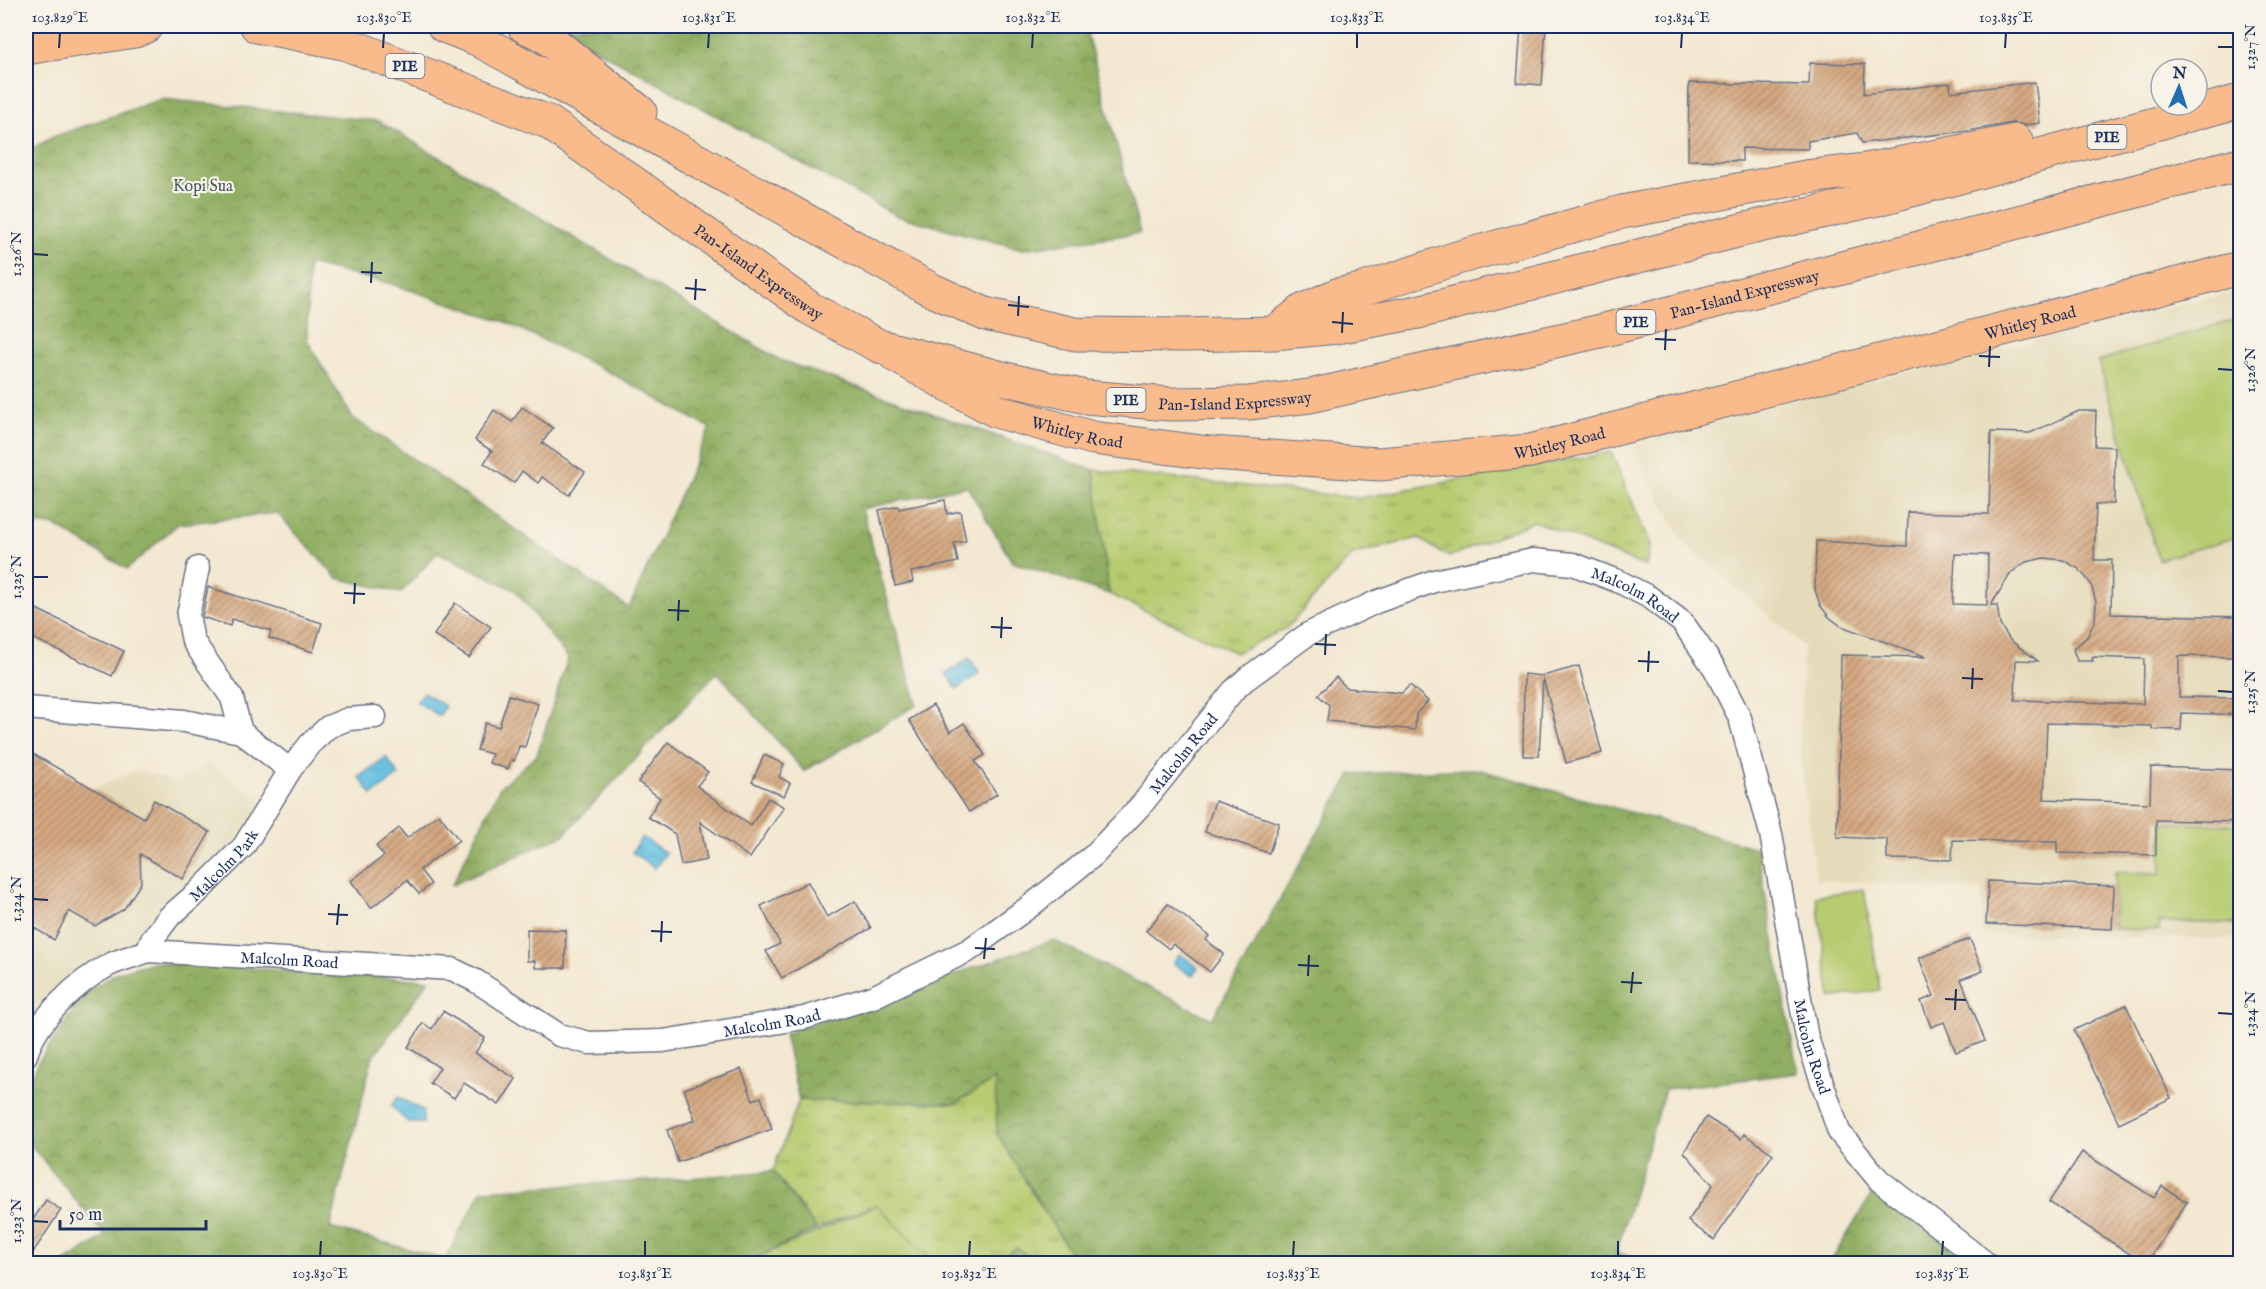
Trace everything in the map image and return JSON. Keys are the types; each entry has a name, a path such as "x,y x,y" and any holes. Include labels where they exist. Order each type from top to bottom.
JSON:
{"main road":[{"path":"26,48 135,30 146,26"},
{"name":"Pan-Island Expressway","path":"257,26 344,43 548,122 811,309 879,346 1086,397 1170,404 1250,403 1310,396 1605,330 2241,164"},
{"name":"PIE","path":"444,26 477,39 932,290 985,314 1075,334 1274,333 1337,327 1428,310 1737,231 1890,196 2232,103"},
{"path":"524,26 544,34 712,169"},
{"path":"1274,333 1304,310 1337,295 1361,290 1457,258 1622,212 1806,177 1866,170 1974,150 2116,118 2232,103"},
{"name":"Whitley Road","path":"879,346 996,411 1094,438 1210,453 1379,464 1530,451 2241,268"}],"street":[{"name":"Malcolm Road","path":"26,1055 45,1020 73,989 109,965 148,951 214,957 452,969 476,981 559,1035 588,1043 663,1041 804,1018 873,997 969,950 1033,904 1094,855 1142,804 1233,691 1308,634 1376,602 1434,581 1533,560 1573,564 1620,582 1649,597 1683,623 1715,669 1740,718 1772,834 1808,1038 1839,1132 1879,1180 1987,1263"},
{"path":"198,568 188,615 193,641 232,698 241,732"},
{"path":"26,708 184,721 241,732 290,770"},
{"name":"Malcolm Park","path":"148,951 151,940 169,917 244,846 290,770 310,744 328,727 348,719 375,717"}],"shaded area":[{"path":"2240,290 2240,939 1982,934 1982,890 1816,880 1799,744 1804,646 1684,543 1628,440"},
{"path":"26,750 91,790 137,770 178,782 208,762 264,803 148,951 109,964 26,1050"}],"green space":[{"path":"554,26 1085,26 1140,233 1022,249 897,216"},
{"name":"Kopi Sua","path":"161,99 378,121 780,360 1094,470 1109,594 1012,562 967,486 862,509 917,705 804,771 717,672 564,835 452,885 500,787 537,755 568,658 515,590 438,552 401,593 337,578 277,513 178,524 127,569 54,525 26,525 26,152 53,137","holes":["308,264 392,284 506,322 611,373 710,428 629,608 352,417 307,340"]},
{"path":"2240,318 2240,536 2159,560 2098,361"},
{"path":"1611,452 1650,544 1646,567 1534,521 1449,557 1418,538 1352,555 1287,628 1236,653 1109,594 1094,470 1359,498"},
{"path":"1477,769 1757,848 1798,1073 1665,1089 1616,1253 1667,1263 1077,1264 997,1134 995,1079 956,1103 799,1100 784,1034 1053,940 1212,1019 1351,774"},
{"path":"2162,823 2240,825 2240,924 2160,922 2159,930 2114,929 2115,872 2161,873"},
{"path":"1864,889 1880,990 1831,998 1816,896"},
{"path":"152,962 429,980 372,1059 330,1228 445,1259 482,1190 665,1180 773,1171 816,1229 752,1260 753,1264 64,1263 105,1236 26,1139 26,1095 37,1064 86,993 116,973"},
{"path":"995,1079 1025,1181 1077,1263 1036,1263 1017,1248 992,1263 933,1263 876,1205 816,1229 773,1171 799,1100 956,1103"},
{"path":"1875,1189 1970,1264 1829,1264"},
{"path":"877,1205 933,1263 753,1263 752,1260"},
{"path":"1017,1248 1036,1263 992,1263"}],"water":[{"path":"969,658 980,673 957,689 946,674"},
{"path":"423,692 445,706 439,716 417,702"},
{"path":"386,757 399,775 372,795 359,777"},
{"path":"642,837 666,853 655,868 632,852"},
{"path":"1180,954 1198,967 1192,976 1173,963"},
{"path":"398,1097 423,1111 423,1123 409,1123 391,1106"}],"building":[{"path":"1521,26 1546,26 1542,85 1517,83"},
{"path":"1810,63 1865,64 1864,94 1950,83 1951,92 2035,82 2040,123 2025,125 2012,123 1968,131 1862,143 1857,133 1808,141 1808,149 1742,148 1742,161 1688,160 1689,83 1809,85"},
{"path":"522,407 553,428 542,443 585,472 569,495 542,477 538,483 522,471 514,483 484,463 492,451 475,440 494,410 512,422"},
{"path":"2079,411 2096,411 2095,446 2115,447 2114,504 2096,504 2094,560 2112,560 2111,614 2241,617 2241,657 2179,656 2179,697 2241,698 2241,715 2182,713 2181,730 2152,729 2152,726 2047,723 2044,799 2150,803 2151,767 2241,770 2241,822 2156,820 2156,855 2057,853 2057,842 1953,840 1952,860 1887,859 1887,839 1837,837 1841,655 1927,657 1841,626 1829,617 1820,605 1815,590 1816,541 1907,546 1908,512 1989,514 1991,432 2030,433","holes":["1955,554 1988,555 1987,605 1953,604","2044,558 2063,560 2079,569 2091,584 2096,602 2095,620 2087,637 2073,649 2077,661 2093,661 2092,657 2144,659 2143,704 2015,700 2016,660 2038,661 2010,640 2000,625 1997,605 1991,605 2011,573 2026,562"]},
{"path":"945,500 947,514 960,511 966,541 954,543 958,562 911,572 913,582 895,586 879,510 898,506 899,509"},
{"path":"208,587 322,623 313,652 269,638 271,631 232,619 230,626 202,617"},
{"path":"455,603 491,627 469,658 434,635"},
{"path":"26,604 124,651 112,676 26,635"},
{"path":"1579,666 1602,753 1566,763 1543,678 1539,756 1523,756 1524,674 1543,676"},
{"path":"1336,677 1347,688 1402,693 1410,685 1428,701 1416,714 1415,730 1327,721 1329,705 1318,695"},
{"path":"509,695 538,704 525,747 519,746 514,761 511,760 508,769 489,763 492,754 477,750 485,723 499,727"},
{"path":"933,705 950,732 964,723 985,755 975,761 997,794 969,812 909,720"},
{"path":"668,742 708,772 697,786 751,826 768,798 784,807 750,858 700,822 707,860 681,865 675,834 648,817 660,798 638,782"},
{"path":"26,750 144,818 154,800 210,832 183,879 140,854 141,883 124,909 95,926 69,911 54,940 26,923"},
{"path":"764,755 784,764 779,777 790,783 784,796 752,782"},
{"path":"1215,801 1279,823 1269,853 1205,832"},
{"path":"439,814 459,840 420,870 431,884 419,894 407,880 371,908 351,881 384,856 376,846 399,828 407,838"},
{"path":"1988,881 2114,886 2112,929 1986,924"},
{"path":"808,882 827,917 855,901 871,928 782,978 766,951 780,944 761,906"},
{"path":"1168,904 1209,936 1206,940 1224,954 1210,972 1173,944 1169,949 1146,931"},
{"path":"527,929 566,930 565,968 535,968 535,961 527,961"},
{"path":"1970,939 1983,971 1961,979 1985,1041 1956,1052 1944,1022 1931,1027 1921,1001 1934,996 1919,958"},
{"path":"2126,1005 2171,1098 2119,1123 2074,1030"},
{"path":"443,1011 485,1038 475,1053 516,1079 499,1105 464,1083 454,1098 430,1083 440,1068 408,1047 423,1023 432,1029"},
{"path":"741,1069 753,1100 761,1097 772,1129 678,1162 667,1130 695,1120 684,1089"},
{"path":"1706,1117 1741,1139 1744,1134 1773,1154 1714,1240 1688,1221 1713,1185 1684,1152"},
{"path":"2082,1152 2154,1198 2162,1186 2187,1202 2147,1263 2049,1202"},
{"path":"46,1200 61,1210 26,1263 26,1230"}],"waterway":[{"path":"939,1264 943,1260"}]}
